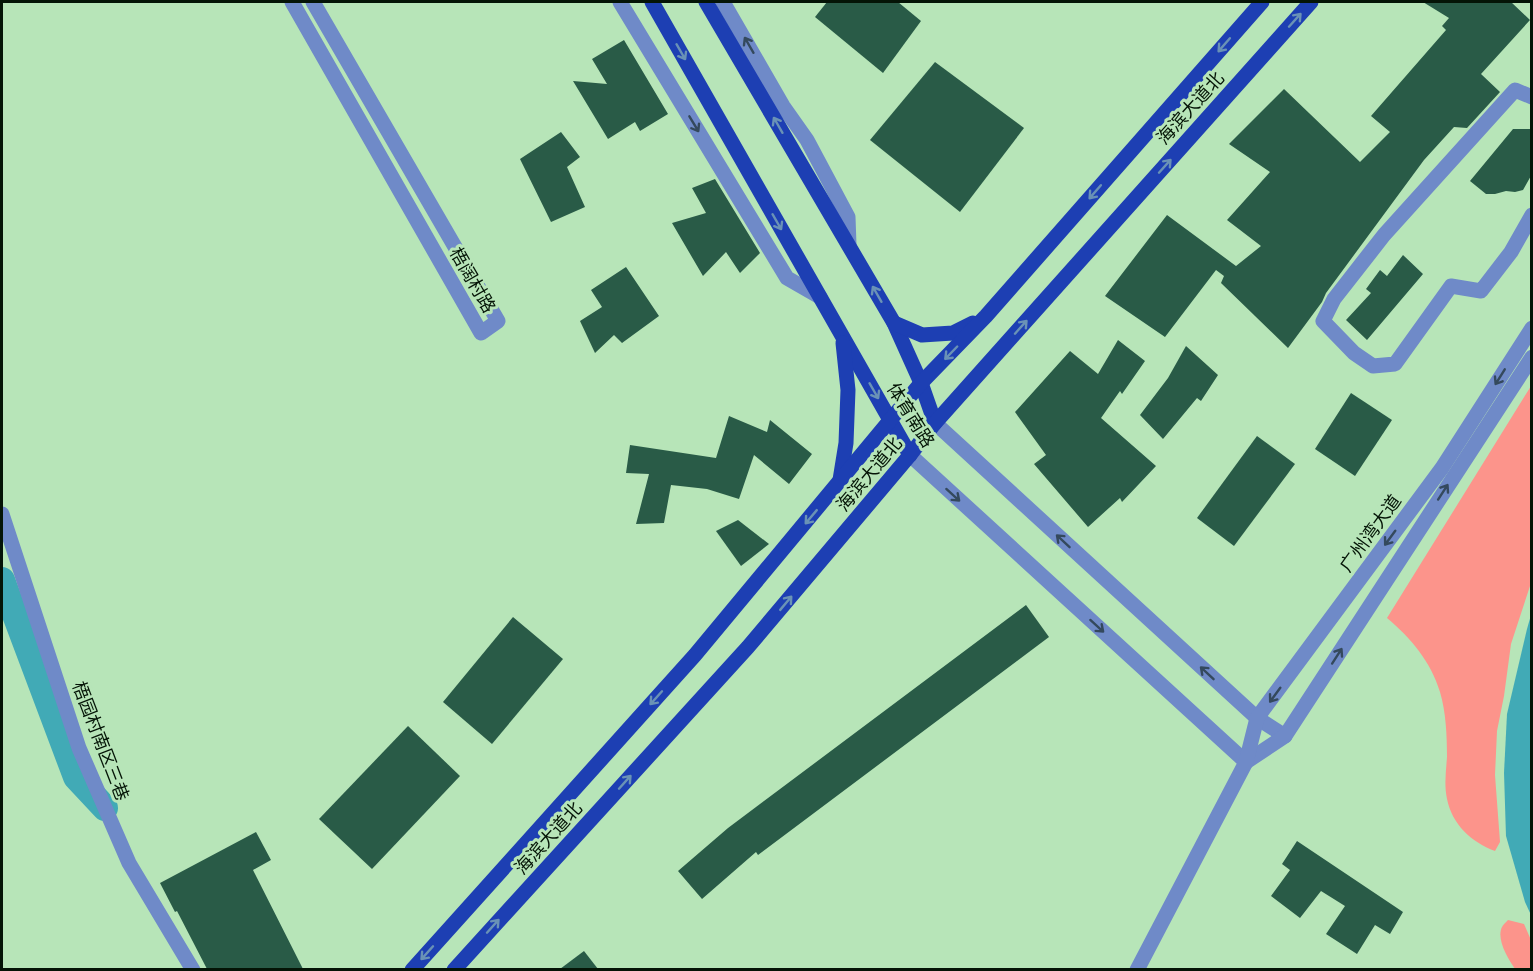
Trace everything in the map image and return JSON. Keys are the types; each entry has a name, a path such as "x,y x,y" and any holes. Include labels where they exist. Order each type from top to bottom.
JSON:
{"main road":[{"name":"体育南路","path":"652,2 910,455"},
{"name":"体育南路","path":"706,2 894,323 921,383 935,423"},
{"name":"海滨大道北","path":"412,969 695,655 921,383 986,316 1262,2"},
{"name":"海滨大道北","path":"454,969 748,648 935,423 1311,2"},
{"path":"894,323 922,335 953,333 986,316"},
{"path":"840,482 846,446 848,390 843,337"}],"street":[{"name":"梧阔村路","path":"292,2 481,333 498,321 314,2"},
{"path":"620,2 787,278 820,297"},
{"path":"723,2 783,106 807,140 848,217 849,245"},
{"path":"1532,97 1515,90 1384,235 1334,299 1323,321 1354,353 1374,366 1395,364 1451,286 1481,291 1511,252 1532,215"},
{"name":"广州湾大道","path":"1137,969 1246,762 1257,718 1442,468 1532,328"},
{"name":"广州湾大道","path":"1246,762 1285,736 1532,357"},
{"name":"体育南路","path":"935,423 1257,718 1285,736"},
{"name":"体育南路","path":"910,455 1246,762"},
{"name":"梧园村南区三巷","path":"2,514 79,748 129,863 194,969"}],"shaded area":[{"path":"1531,386 1531,583 1511,644 1497,731 1495,775 1500,842 1495,851 1478,843 1464,831 1453,816 1446,794 1446,732 1440,692 1419,651 1387,618"},
{"path":"1508,920 1524,924 1531,940 1531,969 1515,969 1506,954 1501,932 1502,926"}],"water":[{"path":"1531,615 1531,915 1506,836 1504,773 1507,714"}],"building":[{"path":"827,2 898,2 921,21 883,73 815,17"},
{"path":"1423,2 1511,2 1530,20 1481,74 1500,92 1467,128 1454,127 1424,160 1288,348 1221,283 1224,276 1216,270 1165,337 1105,296 1167,215 1236,266 1261,246 1227,220 1270,172 1229,144 1284,89 1360,162 1390,132 1371,116 1446,30 1442,26 1449,18"},
{"path":"624,40 668,114 640,131 635,122 608,139 573,81 607,84 592,59"},
{"path":"935,62 1024,128 960,212 870,140"},
{"path":"1513,129 1532,129 1532,174 1523,190 1486,194 1470,181"},
{"path":"561,132 580,157 567,167 585,207 551,222 520,159"},
{"path":"715,179 760,253 740,273 726,252 703,276 672,223 706,213 692,188"},
{"path":"1403,255 1423,274 1367,340 1346,320 1371,293 1366,289 1380,270 1387,276"},
{"path":"626,267 659,316 622,343 614,335 595,353 580,321 602,307 591,290"},
{"path":"1118,340 1145,361 1122,394 1120,391 1101,418 1156,466 1122,502 1120,498 1088,527 1034,464 1046,455 1015,412 1070,351 1098,374"},
{"path":"1186,346 1218,375 1201,401 1197,398 1163,439 1140,415 1168,378"},
{"path":"1351,393 1392,420 1355,476 1315,449"},
{"path":"729,416 767,432 770,420 812,454 789,484 754,455 739,499 707,489 671,485 664,523 636,524 649,474 626,473 630,445 716,458"},
{"path":"1257,436 1295,464 1234,546 1197,518"},
{"path":"738,520 769,544 741,566 716,531"},
{"path":"1026,605 1049,637 758,855 756,852 702,899 678,871 728,828"},
{"path":"513,617 563,659 492,744 443,702"},
{"path":"408,726 460,776 372,869 319,819"},
{"path":"256,832 271,860 253,870 303,969 207,969 160,883"},
{"path":"1297,841 1403,912 1390,934 1375,925 1357,954 1326,934 1345,906 1321,891 1300,918 1271,896 1290,870 1282,864"},
{"path":"584,951 598,969 560,969"}],"waterway":[{"path":"2,580 76,777 105,808"}]}
